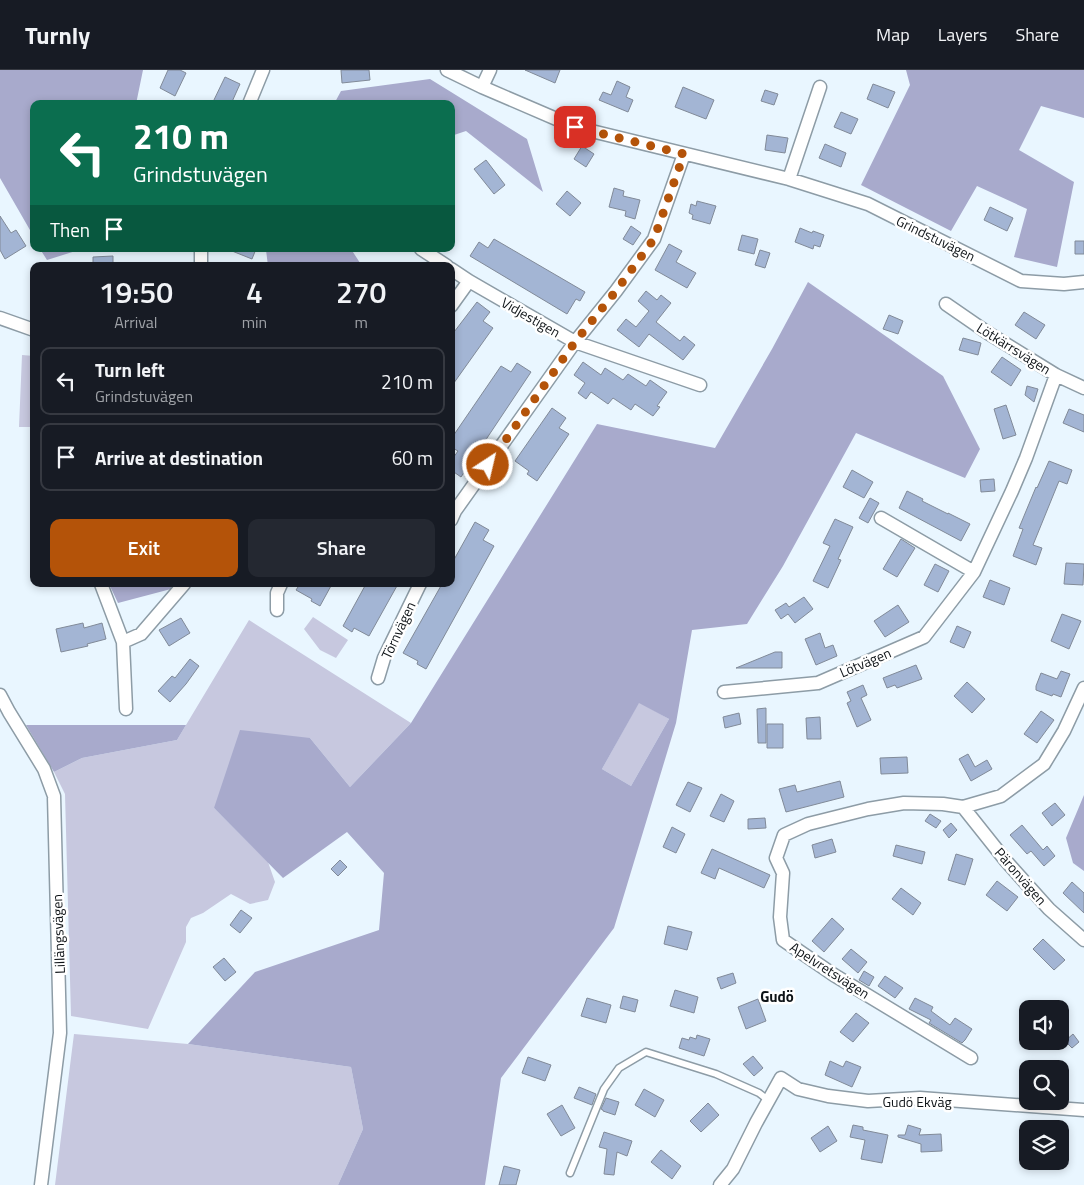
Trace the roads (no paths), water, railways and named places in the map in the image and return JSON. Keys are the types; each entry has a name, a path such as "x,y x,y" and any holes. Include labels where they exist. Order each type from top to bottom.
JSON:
{"street":[{"path":"251,100 263,70"},
{"name":"Grindstuvägen","path":"447,70 575,127 789,179 868,204 1021,281 1064,284 1084,282"},
{"path":"482,87 490,70"},
{"path":"789,179 820,87"},
{"path":"455,510 575,342 654,239 684,154"},
{"path":"425,252 441,262"},
{"name":"Vidjestigen","path":"455,272 575,342 700,385"},
{"path":"455,300 469,281"},
{"name":"Lötkärrsvägen","path":"946,304 988,333 1056,375 1084,388"},
{"path":"0,318 30,329"},
{"name":"Lötvägen","path":"724,692 818,683 924,637 974,572 1026,458 1056,375"},
{"path":"881,518 974,572"},
{"path":"103,587 124,642 126,709"},
{"path":"124,642 141,634 181,587"},
{"path":"277,610 277,592 280,587"},
{"name":"Törnvägen","path":"378,678 384,658 419,587"},
{"name":"Apelvretsvägen","path":"971,1058 834,975 783,940 780,916 783,872 776,858 784,836 808,824 868,809 904,803 943,804 963,807 1001,796 1044,764 1064,731 1084,688"},
{"name":"Lillängsvägen","path":"0,695 44,769 54,796 60,1033 41,1185"},
{"name":"Päronvägen","path":"963,807 1006,861 1049,909 1084,940"},
{"name":"Gudö Ekväg","path":"720,1185 733,1169 781,1078 798,1089 828,1096 868,1101 920,1098 1084,1110"}],"lane":[{"path":"570,1173 604,1088 619,1068 646,1052 716,1074 759,1092 768,1100"}],"district":[{"name":"Gudö","path":"777,996"}]}
